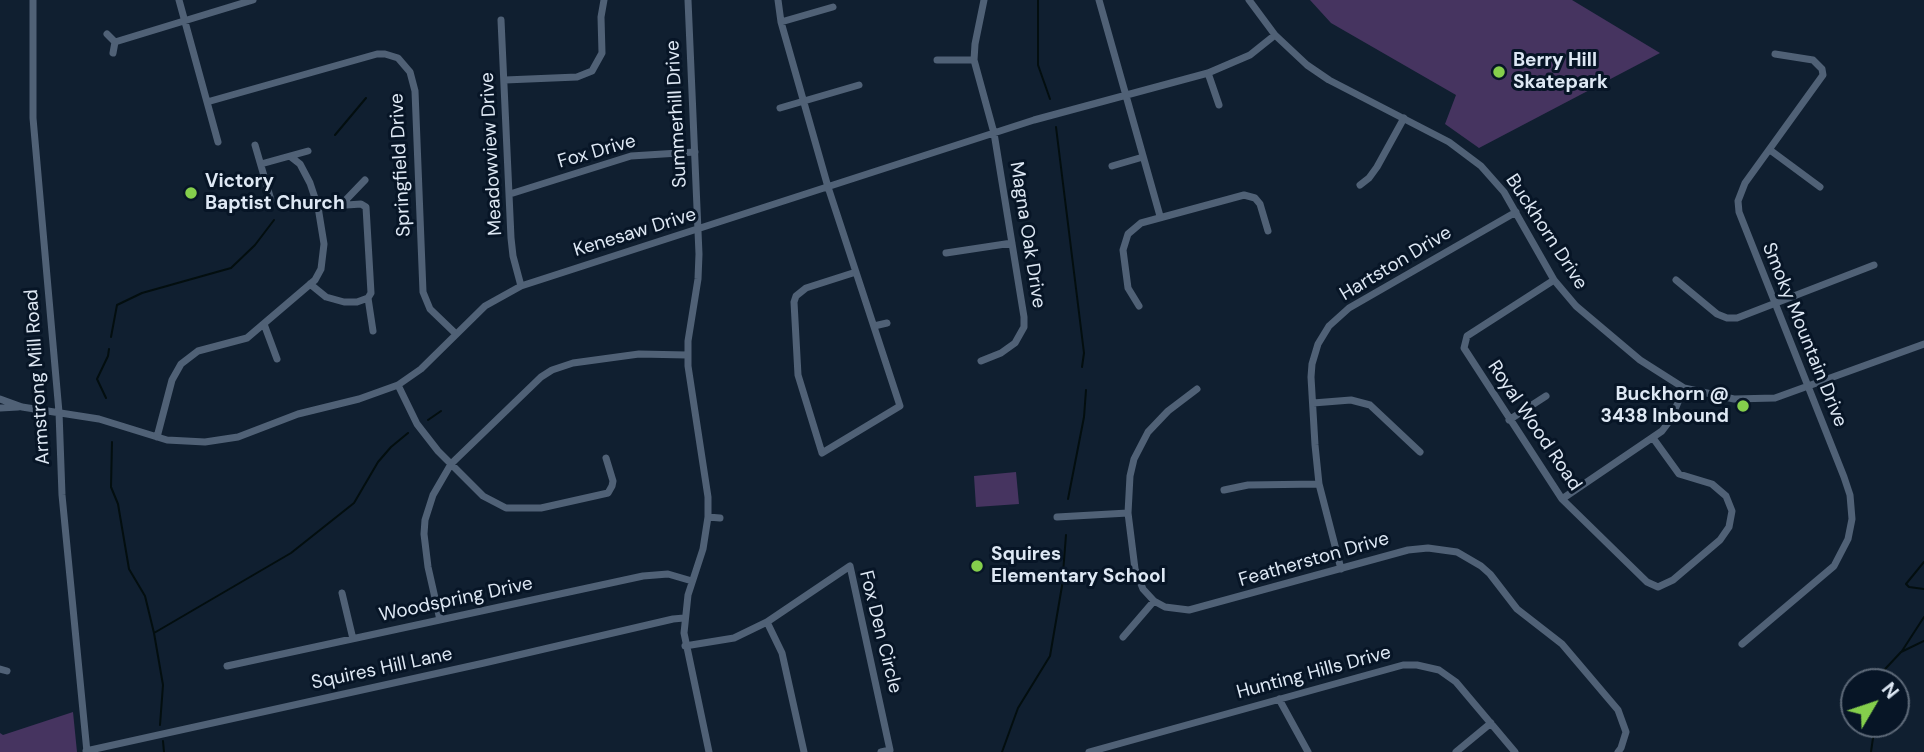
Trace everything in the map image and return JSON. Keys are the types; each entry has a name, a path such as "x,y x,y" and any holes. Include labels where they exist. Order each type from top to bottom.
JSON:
{"street":[{"name":"Armstrong Mill Road","path":"33,0 32,107 59,412 63,506 87,751"},
{"path":"179,0 218,142"},
{"path":"115,42 253,0"},
{"path":"505,80 577,77 592,71 602,53 601,17 604,0"},
{"name":"Summerhill Drive","path":"688,0 699,267 687,355 708,497 708,517 703,549 692,581 684,618 685,646 709,752"},
{"path":"778,0 781,22 828,187 874,326 900,406 822,453 798,375 794,302 796,296 806,288 856,272"},
{"path":"937,60 974,60 984,0"},
{"path":"1099,0 1160,216"},
{"name":"Buckhorn Drive","path":"1249,0 1275,35 1307,65 1329,80 1449,142 1471,157 1490,174 1516,212 1554,279 1588,317 1655,372 1684,388 1718,397 1744,400 1775,398 1924,344"},
{"path":"781,22 833,7"},
{"name":"Meadowview Drive","path":"501,20 513,256 521,286"},
{"path":"107,34 115,42"},
{"name":"Kenesaw Drive","path":"0,400 22,407 99,419 157,437 188,443 238,437 298,414 359,399 398,384 421,369 485,306 521,286 994,133 1208,73 1250,55 1275,35"},
{"path":"113,52 115,42"},
{"name":"Springfield Drive","path":"207,102 377,54 398,58 410,72 415,91 423,292 430,309 456,334"},
{"name":"Smoky Mountain Drive","path":"1742,644 1834,566 1844,550 1850,530 1852,508 1847,486 1739,212 1738,201 1745,183 1823,75 1822,69 1813,60 1775,54"},
{"name":"Magna Oak Drive","path":"974,60 994,133 1023,303 1024,327 1015,343 1001,353 981,361"},
{"path":"1208,73 1219,105"},
{"path":"780,108 859,85"},
{"path":"1360,184 1369,178 1377,167 1404,118"},
{"path":"256,145 271,200"},
{"path":"1770,150 1821,187"},
{"path":"261,164 308,151"},
{"name":"Fox Drive","path":"510,194 631,156 695,152"},
{"path":"157,437 172,380 181,365 198,351 247,338 310,284 321,269 324,256 318,207 300,164 291,157"},
{"path":"1112,166 1143,157"},
{"path":"340,205 365,180"},
{"path":"1139,306 1128,288 1122,250 1134,227 1160,216 1244,195 1255,198 1260,204 1268,231"},
{"path":"318,207 361,204 366,207 371,293 368,298 373,331"},
{"name":"Hartston Drive","path":"1341,569 1319,484 1311,377 1314,354 1322,336 1338,317 1369,296 1516,212"},
{"path":"946,253 1012,243"},
{"path":"1676,280 1712,311 1727,318 1737,318 1874,265"},
{"name":"Royal Wood Road","path":"1554,279 1467,336 1464,343 1466,354 1562,499 1647,582 1658,587 1667,584 1725,535 1732,511 1726,496 1712,484 1679,474 1653,438"},
{"path":"310,284 326,297 344,302 357,302 368,298"},
{"path":"874,326 887,323"},
{"path":"264,324 277,359"},
{"path":"440,620 428,567 424,534 433,495 451,464 552,370 573,363 639,354 687,355"},
{"path":"398,384 417,424 451,464 483,496 506,508 530,510 608,493 613,481 606,458"},
{"path":"1562,499 1653,438 1666,426 1684,388"},
{"path":"1123,637 1154,601 1143,589 1135,569 1128,513 1134,459 1148,432 1168,411 1197,389"},
{"path":"1509,420 1546,396"},
{"path":"1313,403 1350,400 1370,405 1420,452"},
{"name":"Kenesaw Drive","path":"0,408 22,407"},
{"path":"1224,490 1248,485 1319,484"},
{"path":"1056,517 1128,513"},
{"path":"708,517 720,518"},
{"name":"Featherston Drive","path":"1154,601 1176,610 1200,608 1408,551 1428,548 1457,552 1481,566 1517,609 1562,644 1618,710 1626,732 1618,752"},
{"name":"Fox Den Circle","path":"685,646 734,638 767,622 850,566 890,750 881,752"},
{"name":"Woodspring Drive","path":"227,666 643,576 668,574 692,581"},
{"path":"342,593 353,639"},
{"name":"Squires Hill Lane","path":"87,751 684,618"},
{"path":"767,622 782,653 804,752"},
{"name":"Hunting Hills Drive","path":"1089,752 1403,665 1417,664 1439,670 1456,682 1515,752"},
{"path":"1279,699 1308,752"},
{"path":"1456,752 1491,723"}],"shaded area":[{"path":"1310,0 1572,0 1660,53 1479,148 1445,124 1456,95 1331,23"},
{"path":"1016,472 1019,504 976,507 974,476"},
{"path":"73,712 77,752 0,752 0,733 3,735"}],"waterway":[{"path":"1038,0 1038,65 1050,99"},
{"path":"335,135 366,98"},
{"path":"1056,127 1084,353 1082,367"},
{"path":"111,337 117,305 142,293 231,268 255,245 274,220"},
{"path":"106,398 97,379 109,349"},
{"path":"1068,499 1084,417 1086,390"},
{"path":"428,420 441,411"},
{"path":"160,725 163,685 154,633 291,553 354,503 378,462 408,433"},
{"path":"112,442 111,487 118,504 129,569 145,596 154,633"},
{"path":"1002,752 1018,708 1050,656 1062,586 1066,535"},
{"path":"1924,562 1906,584 1924,589"},
{"path":"1902,651 1924,617"},
{"path":"1886,668 1901,652 1924,641"},
{"path":"1871,752 1873,738"},
{"path":"163,741 164,752"}],"place":[{"name":"Berry Hill Skatepark","path":"1499,72"},
{"name":"Victory Baptist Church","path":"191,193"},
{"name":"Buckhorn @ 3438 Inbound","path":"1743,406"},
{"name":"Squires Elementary School","path":"977,566"}]}
